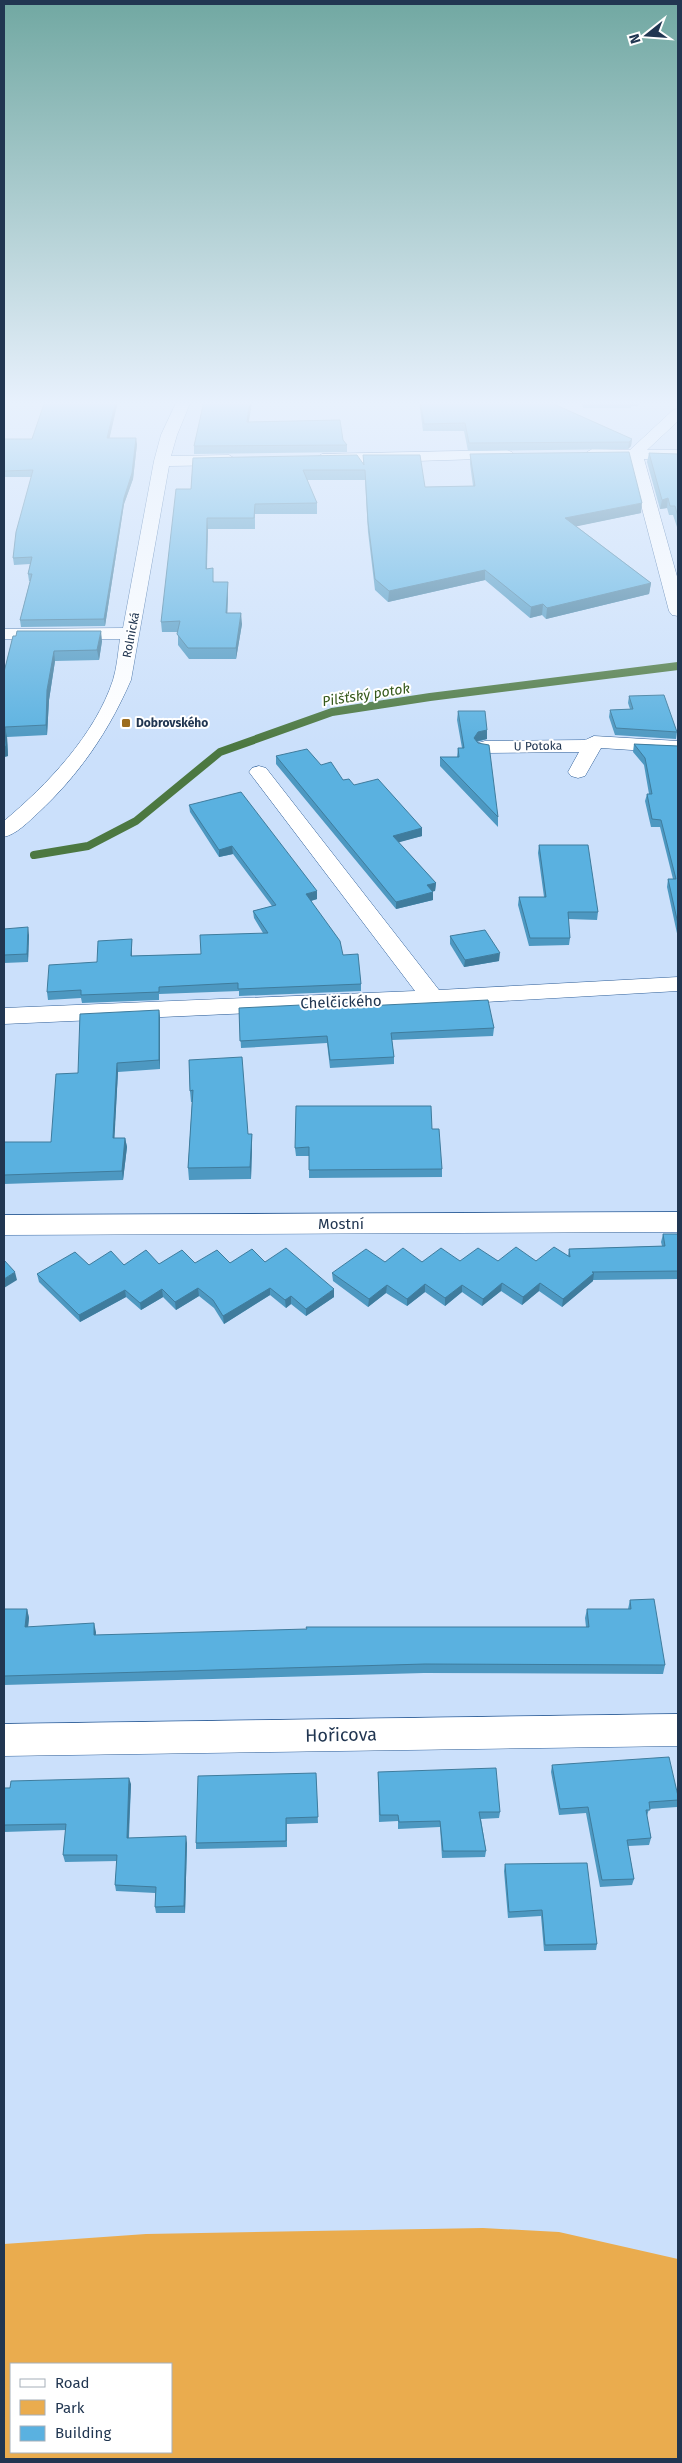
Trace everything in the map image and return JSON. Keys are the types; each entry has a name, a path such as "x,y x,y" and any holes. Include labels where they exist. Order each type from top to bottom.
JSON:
{"street":[{"name":"Rolnická","path":"4,831 57,785 87,749 108,714 122,680 152,516"},
{"path":"652,516 678,611"},
{"path":"4,634 131,633"},
{"name":"U Potoka","path":"485,747 592,746 594,742 678,747"},
{"path":"578,772 592,746"},
{"path":"259,772 433,998"},
{"name":"Chelčického","path":"4,1016 433,998 678,984"},
{"name":"Mostní","path":"4,1225 678,1222"},
{"name":"Hořicova","path":"4,1740 678,1730"}],"green space":[{"path":"483,2228 559,2232 678,2259 678,2459 4,2459 4,2244 146,2234"}],"building":[{"path":"20,516 121,516 104,619 20,620 32,574 28,574 32,557 13,558 16,532"},
{"path":"173,516 254,516 254,518 207,518 206,569 213,568 213,582 228,582 226,613 241,613 236,648 188,648 177,634 180,621 161,622"},
{"path":"368,516 576,516 565,518 651,583 547,608 543,604 531,607 485,570 389,591 375,579"},
{"path":"17,631 101,631 97,650 54,651 47,690 46,725 5,727 6,746 4,747 4,672 13,636 16,636"},
{"path":"664,695 677,732 616,728 610,710 633,709 629,696"},
{"path":"458,711 485,711 487,730 478,732 474,738 478,743 489,745 498,817 440,757 459,757 458,748 464,748"},
{"path":"634,744 678,746 678,924 668,879 676,879 661,820 652,819 647,794 652,794 645,758"},
{"path":"307,749 321,765 331,762 343,780 349,779 354,785 378,779 422,828 393,836 436,883 427,885 433,892 396,902 276,756"},
{"path":"241,792 317,891 306,894 340,941 343,955 358,954 361,984 238,989 238,983 159,987 159,992 81,995 81,990 47,992 49,965 97,962 98,941 132,939 131,956 201,954 200,935 268,933 253,911 276,905 232,846 219,850 189,805"},
{"path":"539,845 588,845 598,912 568,912 570,938 530,938 519,897 546,897"},
{"path":"28,927 27,954 4,955 4,929"},
{"path":"485,930 500,953 465,960 450,936"},
{"path":"488,1000 494,1028 391,1033 394,1057 330,1060 327,1036 240,1041 239,1008 363,1002 364,1006"},
{"path":"159,1010 159,1060 117,1063 113,1138 125,1138 122,1171 4,1175 4,1142 51,1142 56,1074 78,1073 80,1014"},
{"path":"242,1057 248,1134 252,1134 250,1167 188,1168 193,1090 190,1091 189,1060"},
{"path":"296,1106 431,1106 432,1129 439,1129 442,1169 309,1170 309,1147 295,1148"},
{"path":"663,1234 678,1234 678,1271 592,1272 594,1273 563,1299 540,1283 523,1297 502,1283 483,1299 462,1285 445,1298 425,1284 407,1299 387,1285 369,1299 332,1273 366,1249 385,1262 403,1248 422,1262 441,1248 460,1261 478,1248 498,1261 516,1247 536,1261 554,1247 570,1257 569,1249 665,1246"},
{"path":"286,1248 334,1289 306,1309 291,1296 285,1300 270,1288 223,1316 213,1300 198,1288 175,1302 162,1289 140,1303 125,1290 79,1315 37,1274 75,1252 89,1265 111,1251 124,1265 146,1250 159,1264 182,1250 195,1263 217,1250 230,1263 252,1249 265,1262"},
{"path":"4,1260 15,1272 4,1279"},
{"path":"654,1599 665,1665 425,1664 4,1676 4,1609 27,1609 25,1627 94,1623 94,1635 307,1629 306,1627 589,1627 587,1609 631,1609 630,1600"},
{"path":"669,1757 678,1800 649,1802 650,1810 646,1810 651,1838 627,1840 634,1879 602,1880 588,1807 560,1809 552,1765"},
{"path":"496,1768 500,1812 479,1812 486,1851 443,1851 440,1821 399,1822 398,1815 380,1815 378,1772"},
{"path":"316,1773 318,1817 286,1818 286,1841 196,1843 198,1776"},
{"path":"129,1778 127,1838 186,1836 184,1906 155,1907 156,1887 115,1885 117,1855 63,1855 66,1824 4,1825 4,1788 10,1788 11,1781"},
{"path":"587,1863 597,1944 545,1945 542,1910 509,1912 505,1864"}],"waterway":[{"name":"Pilšťský potok","path":"34,855 88,846 136,821 220,752 332,712 430,697 678,666"}],"place":[{"name":"Dobrovského","path":"126,723"}]}
